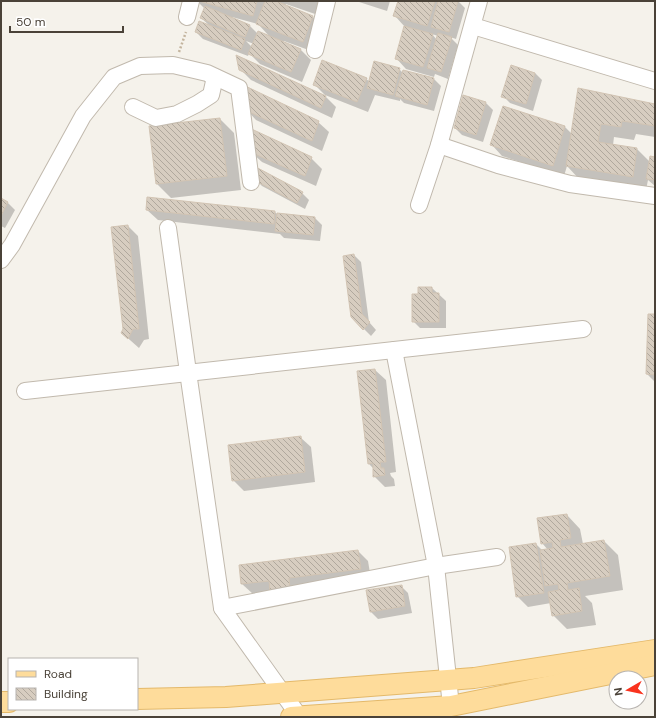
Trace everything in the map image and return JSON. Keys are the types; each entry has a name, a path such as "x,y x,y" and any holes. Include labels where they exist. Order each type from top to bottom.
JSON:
{"main road":[{"path":"138,699 226,697 474,678 655,650"},
{"path":"295,717 451,706 655,665"}],"street":[{"path":"187,17 191,1"},
{"path":"315,50 327,1"},
{"path":"419,205 439,146 479,1"},
{"path":"473,26 655,81"},
{"path":"1,260 12,245 83,116 114,78 140,66 173,65 208,73 239,88 251,182"},
{"path":"133,107 156,118 177,114 211,95 215,77"},
{"path":"439,146 498,165 570,184 655,196"},
{"path":"168,228 222,608 282,692 295,717"},
{"path":"25,391 583,329"},
{"path":"394,350 436,566 451,706"},
{"path":"222,608 436,566 497,557"}],"path":[{"path":"173,65 183,41 187,26 187,17"}],"building":[{"path":"199,1 257,1 253,16"},
{"path":"265,1 276,1 313,16 303,42 256,24"},
{"path":"398,1 435,1 427,26 393,16"},
{"path":"438,1 458,1 449,32 431,27"},
{"path":"205,6 250,25 245,37 200,18"},
{"path":"199,21 245,39 241,50 195,32"},
{"path":"404,26 433,34 423,67 395,59"},
{"path":"258,31 301,49 291,72 248,54"},
{"path":"438,33 452,37 441,72 427,68"},
{"path":"236,55 326,96 321,108 239,70"},
{"path":"322,60 367,78 357,102 313,85"},
{"path":"374,61 400,68 393,95 367,88"},
{"path":"511,65 535,73 526,104 501,97"},
{"path":"403,70 434,78 427,105 395,96"},
{"path":"241,84 319,121 312,141 245,110"},
{"path":"578,88 655,104 655,126 622,121 621,127 601,124 598,142 637,148 633,177 566,166"},
{"path":"463,95 486,102 476,135 454,128"},
{"path":"503,106 565,126 553,166 490,145"},
{"path":"220,118 227,176 156,184 149,126"},
{"path":"245,126 312,157 305,176 250,152"},
{"path":"650,156 655,157 655,180 646,179"},
{"path":"252,165 303,192 297,203 254,180"},
{"path":"147,197 275,211 274,224 146,210"},
{"path":"1,198 8,202 1,216"},
{"path":"277,213 315,217 313,235 275,231"},
{"path":"128,225 139,329 133,329 128,339 121,333 123,329 111,227"},
{"path":"354,254 362,314 370,322 363,330 351,317 343,256"},
{"path":"418,287 432,287 432,293 439,293 439,322 412,322 412,294 418,294"},
{"path":"648,314 655,314 655,375 646,374"},
{"path":"375,369 386,462 380,462 381,468 384,468 385,475 373,477 373,463 368,464 357,371"},
{"path":"301,436 305,472 232,481 228,445"},
{"path":"567,514 571,538 560,540 561,547 604,540 610,576 567,583 568,590 579,588 582,611 552,616 548,592 559,590 558,584 545,586 540,550 553,548 552,542 541,544 537,518"},
{"path":"536,543 544,593 516,597 509,547"},
{"path":"358,550 361,569 289,578 290,589 270,592 269,581 241,584 239,565"},
{"path":"402,585 405,606 370,612 366,590"}]}
